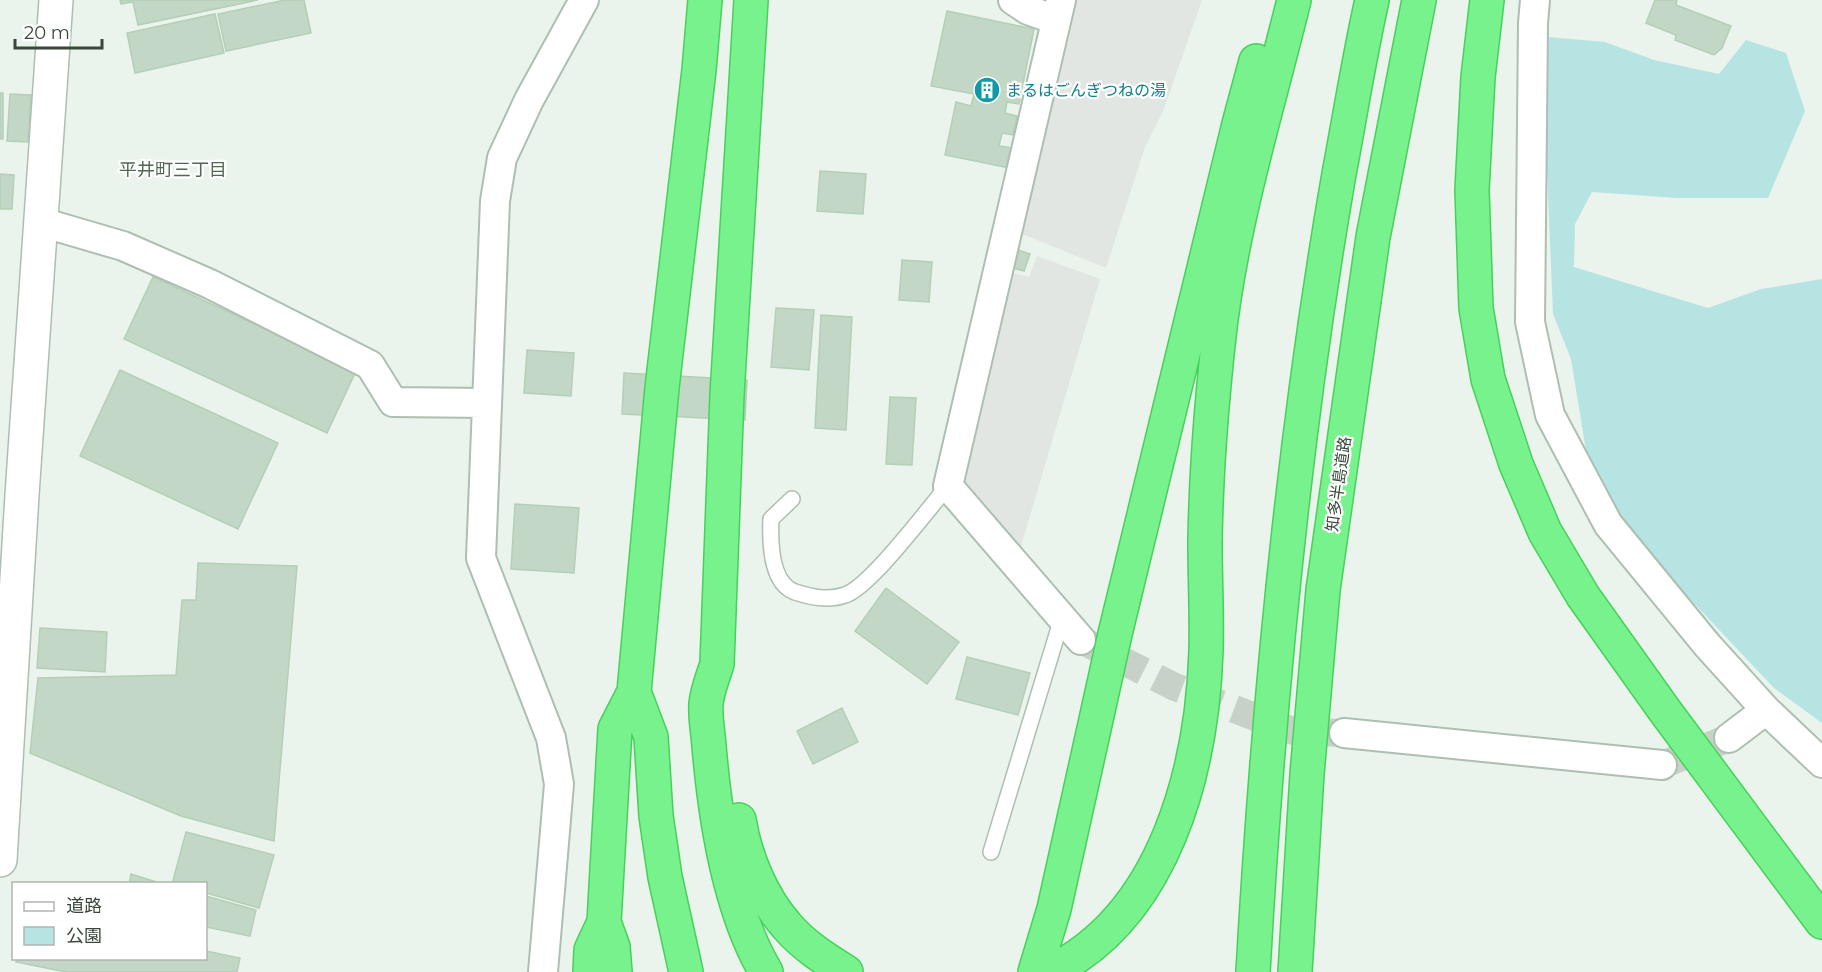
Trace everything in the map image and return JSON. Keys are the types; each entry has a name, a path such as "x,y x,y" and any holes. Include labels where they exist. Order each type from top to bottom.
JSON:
{"highway":[{"path":"590,972 591,950 603,921 615,729 634,692 662,388 705,0"},
{"path":"751,0 727,395 717,664 706,704 712,779 723,846 737,903 758,958 766,972"},
{"path":"1035,972 1054,909 1115,634 1239,124 1273,0"},
{"path":"1050,972 1065,965 1107,933 1136,899 1159,860 1177,818 1190,768 1201,712 1206,652 1205,541 1209,436 1218,343 1235,238 1294,0"},
{"path":"1253,972 1261,833 1297,451 1326,250 1361,48 1372,0"},
{"name":"知多半島道路","path":"1295,972 1307,774 1323,590 1373,237 1419,0"},
{"path":"1487,0 1478,77 1472,190 1476,308 1488,379 1516,464 1545,532 1583,596 1665,711 1822,922"},
{"path":"717,664 726,706 732,775 741,831 756,880 787,926 822,957 846,972"},
{"path":"634,692 651,737 656,816 665,877 686,972"},
{"path":"603,921 613,947 615,972"}],"street":[{"path":"0,861 4,727 56,0"},
{"path":"543,972 559,784 551,738 481,558 495,201 502,158 529,100 584,0"},
{"path":"1013,0 1028,10 1059,10 948,486 1081,640"},
{"path":"1535,0 1530,322 1550,415 1608,524 1708,646 1766,710 1822,763"},
{"path":"41,222 134,251 210,284 370,365 393,402 487,403"},
{"path":"1729,738 1766,710"},
{"path":"1344,733 1662,765"}],"lane":[{"path":"792,499 771,519 770,545 776,571 789,590 814,598 845,595 866,581 948,486"},
{"path":"992,852 1062,618"}],"green space":[{"path":"1548,37 1605,42 1654,60 1719,74 1746,40 1786,53 1805,111 1768,198 1677,198 1592,192 1575,224 1574,267 1708,308 1761,289 1822,279 1822,723 1774,688 1706,616 1641,546 1590,475 1571,359 1553,314 1545,120"}],"shaded area":[{"path":"1074,0 1202,0 1164,109 1145,147 1106,268 1022,234"},
{"path":"1037,256 1100,279 1019,553 957,478 1006,271 1029,277"}],"building":[{"path":"120,0 258,0 138,25 133,2 121,4"},
{"path":"285,0 304,0 311,33 226,51 218,14"},
{"path":"1655,0 1677,0 1676,5 1731,26 1722,48 1714,55 1675,40 1676,35 1646,23"},
{"name":"まるはごんぎつねの湯","path":"947,11 1034,29 1019,104 1007,102 1005,113 1017,116 1013,135 1002,133 999,146 1019,149 1015,169 945,155 956,102 971,106 974,94 931,86"},
{"path":"215,14 224,53 135,73 127,33"},
{"path":"0,93 3,93 3,139 0,139"},
{"path":"10,94 31,95 28,142 7,141"},
{"path":"820,171 866,174 863,214 817,211"},
{"path":"0,174 14,175 12,209 0,209"},
{"path":"1015,249 1030,254 1024,271 1009,267"},
{"path":"902,260 932,262 929,302 899,300"},
{"path":"153,277 356,371 327,433 124,339"},
{"path":"776,308 814,310 809,370 771,367"},
{"path":"821,315 852,317 846,430 815,428"},
{"path":"527,350 574,353 571,396 524,393"},
{"path":"120,370 278,443 238,529 80,456"},
{"path":"624,373 747,380 745,420 622,414"},
{"path":"890,397 916,398 912,465 886,464"},
{"path":"515,504 579,508 574,573 511,569"},
{"path":"198,563 297,566 274,841 181,816 30,753 38,678 176,675 182,600 196,600"},
{"path":"886,588 959,642 927,684 855,631"},
{"path":"40,628 107,632 105,672 37,668"},
{"path":"967,657 1030,673 1018,715 956,699"},
{"path":"842,708 858,742 813,764 797,731"},
{"path":"186,832 274,855 259,908 207,893 207,882 173,882"},
{"path":"131,874 157,882 129,882"},
{"path":"207,896 256,910 250,936 207,927"},
{"path":"207,951 240,958 237,972 66,972 16,962 16,960 207,960"}],"tunnel":[{"path":"1081,640 1175,687 1293,731 1344,733"},
{"path":"1662,765 1729,738"}],"place":[{"name":"まるはごんぎつねの湯","path":"987,90"}],"district":[{"name":"平井町三丁目","path":"173,170"}]}
